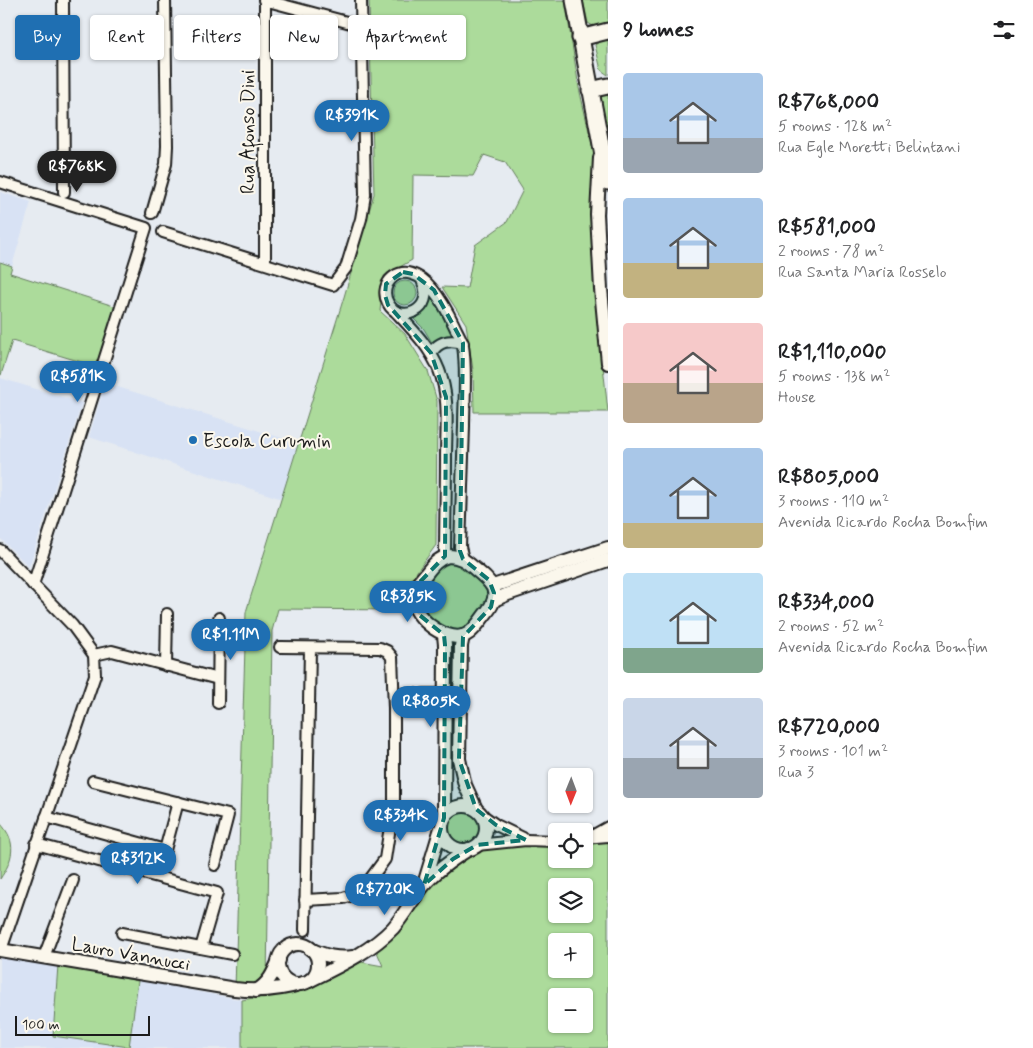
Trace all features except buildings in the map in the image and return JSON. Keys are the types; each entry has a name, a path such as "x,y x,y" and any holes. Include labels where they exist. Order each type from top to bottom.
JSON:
{"main road":[{"path":"574,0 608,182"},
{"path":"580,38 608,32"},
{"path":"590,90 608,86"}],"street":[{"path":"63,0 64,192"},
{"path":"152,213 166,164 164,0"},
{"path":"265,0 348,22"},
{"name":"Rua Afonso Dini","path":"265,0 265,264"},
{"path":"361,0 362,15"},
{"path":"163,232 334,285 346,268 362,219 365,195 363,60"},
{"path":"600,143 597,214 601,289 608,363"},
{"path":"0,182 146,228 33,585"},
{"path":"445,557 446,397 439,369 431,353 417,334 388,305 385,295 386,284 393,276 403,272 413,274 434,290 463,343 465,388 460,547 463,559"},
{"path":"396,312 405,314 414,312 422,306 426,298 426,288 422,280"},
{"path":"431,353 438,344 444,342 456,341 463,343"},
{"path":"493,586 608,548"},
{"path":"0,550 72,625 94,654 95,675 0,950"},
{"path":"456,556 463,559 489,580 493,586 494,600 491,607 470,633 455,638 444,635 417,613 413,598 416,586 435,562 445,557 456,556"},
{"path":"494,600 608,560"},
{"path":"166,666 167,614"},
{"path":"218,703 219,618"},
{"path":"444,635 443,834 453,847 461,849 526,840 548,841"},
{"path":"424,885 453,859 483,839 486,831 486,823 464,785 459,759 461,646 463,636"},
{"path":"280,647 380,648 387,650 392,657 394,801 384,859 363,889 356,894 343,898 305,900"},
{"path":"305,930 310,648"},
{"path":"94,654 112,650 218,679"},
{"path":"394,694 445,694"},
{"path":"394,708 444,709"},
{"path":"93,781 228,815 215,865"},
{"path":"46,817 165,850 178,802"},
{"path":"424,885 443,822 455,808 469,806 496,825 526,840"},
{"path":"593,834 608,827"},
{"path":"593,837 608,836"},
{"path":"36,844 217,893 200,948"},
{"path":"44,957 73,880"},
{"name":"Lauro Vannucci","path":"0,950 235,989 256,991 290,987 306,982 356,957 374,944 392,928 409,908 424,885"},
{"path":"122,933 232,954"},
{"path":"256,991 272,977 278,960 286,948 292,945 299,944 328,956 356,957"},
{"path":"278,960 280,973 285,979 290,982 306,982 317,971 318,965 310,948"}],"highlighted area":[{"path":"403,272 413,274 434,290 463,343 460,551 463,559 489,580 494,593 491,607 463,637 459,759 476,809 496,825 526,840 477,845 453,859 424,885 444,818 445,645 444,635 417,613 413,598 416,586 445,556 446,397 431,353 388,305 385,295 386,284"}],"shaded area":[{"path":"0,192 31,202 12,266 0,262"},
{"path":"0,378 82,403 29,567 0,538"},
{"name":"Escola Curumin","path":"105,383 298,443 282,499 89,437"},
{"path":"0,954 242,1000 242,1048 0,1048"}],"green space":[{"path":"369,0 565,0 579,88 594,153 591,213 598,319 608,412 474,412 473,370 466,324 442,287 467,288 475,245 507,222 523,190 505,162 484,155 473,176 413,175 412,260 384,276 380,311 405,334 428,371 437,401 436,545 405,588 400,610 278,609 272,631 267,983 235,989 246,612 374,194 371,60 466,60 466,15 369,15"},
{"path":"583,0 608,0 608,23 593,26 588,23"},
{"path":"608,38 608,75 601,70 595,45 601,40"},
{"path":"608,92 608,134 600,94"},
{"path":"0,262 12,266 10,273 117,307 98,367 12,341 0,375"},
{"path":"405,281 414,284 417,293 414,302 405,305 396,302 393,293 396,284"},
{"path":"432,297 443,312 455,336 446,335 437,340 434,346 424,329 410,315 424,309"},
{"path":"446,562 460,563 486,586 489,596 486,604 467,628 461,631 447,630 424,612 418,601 419,592 439,566"},
{"path":"464,810 471,811 477,815 481,821 481,835 477,841 471,845 464,846 457,845 451,841 447,835 446,828 447,821 451,815 457,811"},
{"path":"0,823 9,837 12,851 8,865 0,879"},
{"path":"608,835 608,1048 242,1048 242,1000 313,987 361,962 383,966 374,945 421,889 469,849 548,842 548,868 593,868 593,837"},
{"path":"58,965 138,981 129,1047 53,1036"}],"place":[{"name":"Escola Curumin","path":"193,440"}]}
